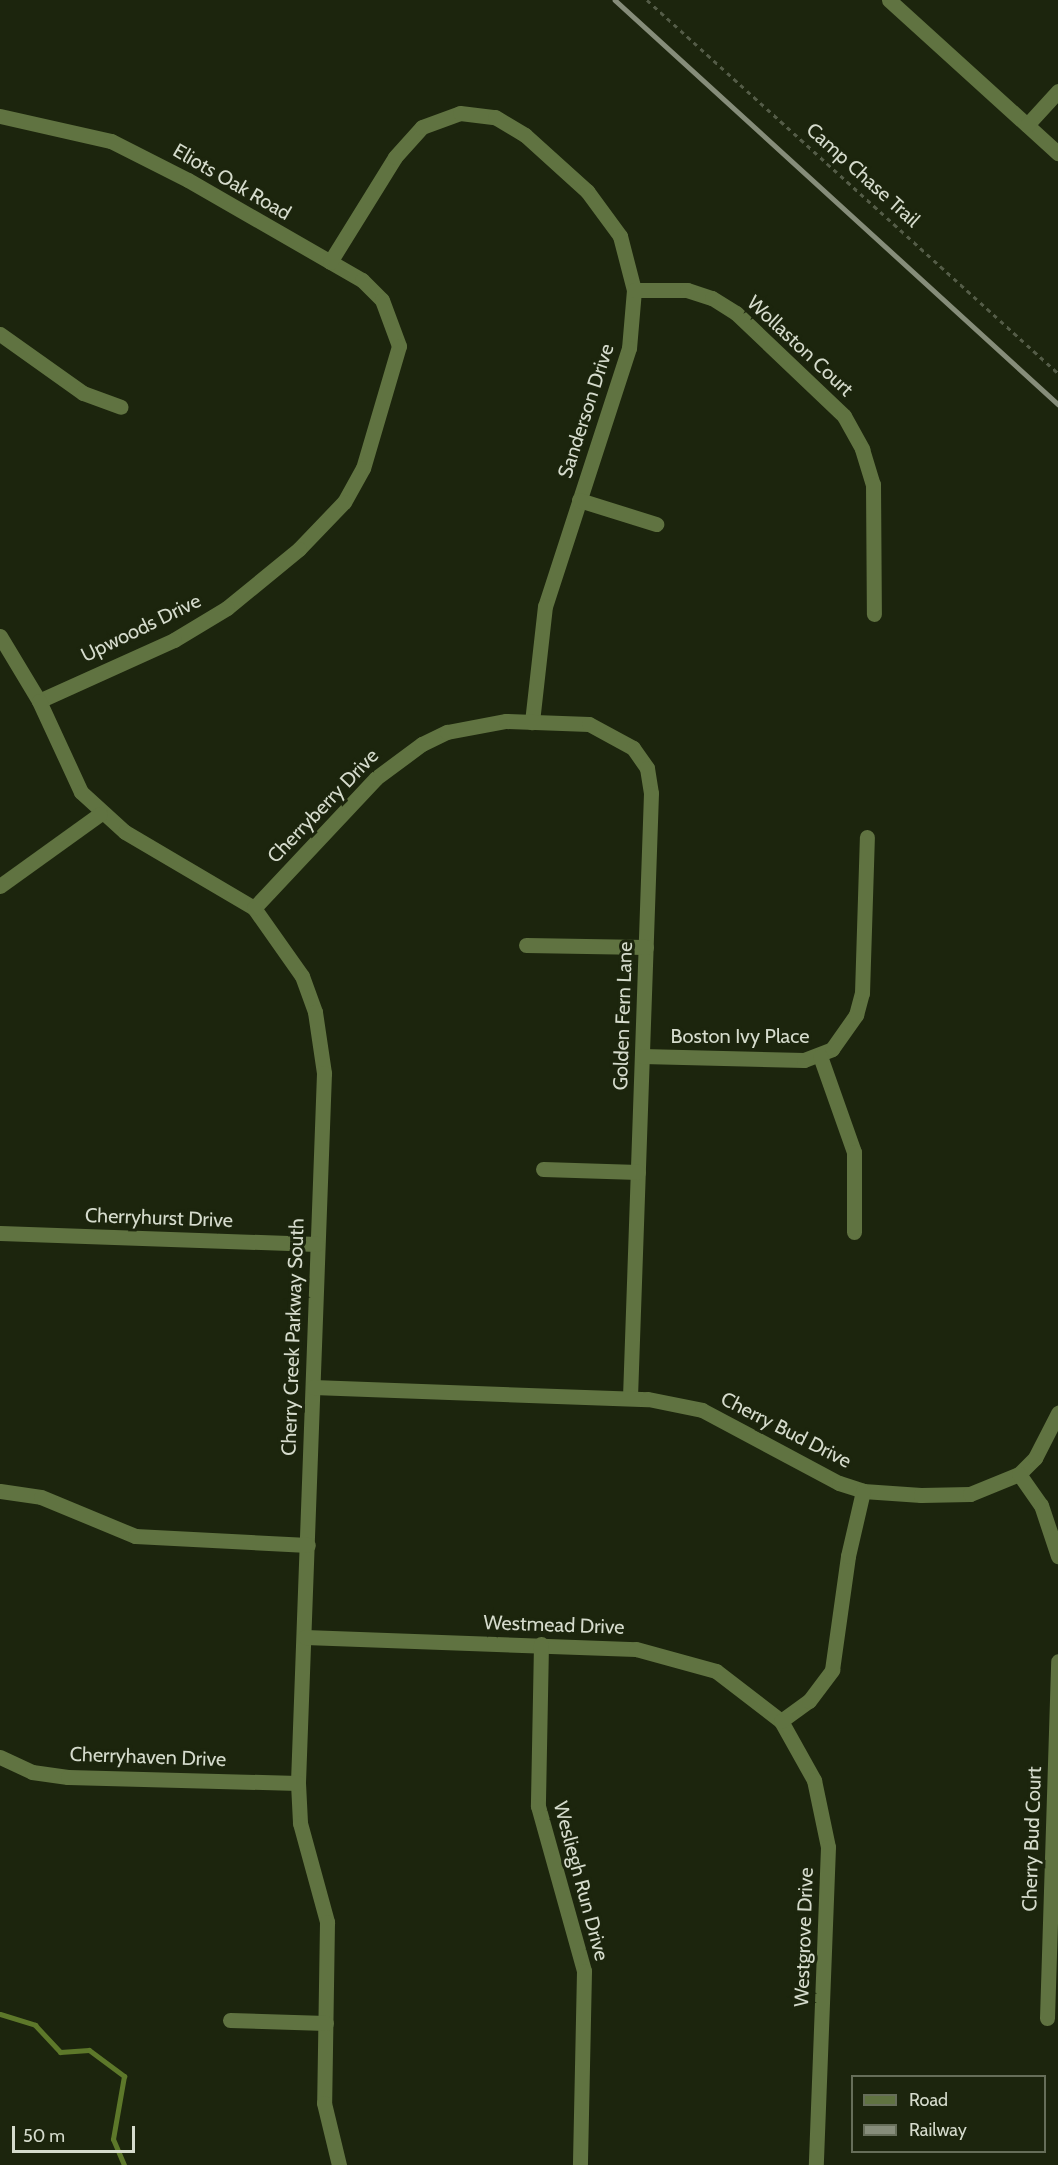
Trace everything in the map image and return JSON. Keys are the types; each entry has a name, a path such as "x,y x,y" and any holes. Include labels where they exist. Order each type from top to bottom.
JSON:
{"street":[{"path":"889,0 1058,153"},
{"path":"1027,125 1058,91"},
{"name":"Sanderson Drive","path":"330,262 395,156 422,126 477,113 525,135 587,191 620,236 634,290 629,348 545,606 532,722"},
{"name":"Eliots Oak Road","path":"0,116 111,141 330,262 382,300 399,346"},
{"name":"Wollaston Court","path":"634,290 687,290 712,298 736,313 844,416 862,449 873,484 874,614"},
{"path":"0,334 83,393 121,407"},
{"name":"Upwoods Drive","path":"39,700 174,640 227,608 299,549 344,502 363,468 399,346"},
{"path":"579,500 656,525"},
{"name":"Cherry Creek Parkway South","path":"0,636 39,700 66,766 100,814 254,908 302,976 315,1012 324,1073 298,1783 300,1823 327,1923 324,2103 339,2165"},
{"name":"Cherryberry Drive","path":"254,908 376,778 413,749 475,724 532,722"},
{"name":"Golden Fern Lane","path":"532,722 595,726 633,748 646,768 651,793 630,1398"},
{"path":"0,886 100,814"},
{"name":"Boston Ivy Place","path":"642,1056 820,1056 845,1035 862,993 867,837"},
{"path":"525,945 646,947"},
{"path":"820,1056 855,1152 854,1232"},
{"path":"543,1169 638,1172"},
{"name":"Cherryhurst Drive","path":"0,1233 317,1244"},
{"name":"Cherry Bud Drive","path":"313,1387 630,1398 702,1410 863,1491 956,1496 989,1489 1019,1474 1035,1458 1058,1413"},
{"path":"1019,1474 1041,1505 1058,1556"},
{"path":"0,1491 41,1497 135,1536 308,1545"},
{"path":"781,1721 809,1701 832,1670 848,1556 863,1491"},
{"name":"Westmead Drive","path":"305,1637 636,1649 682,1658 716,1671 781,1721"},
{"name":"Wesliegh Run Drive","path":"541,1644 538,1806 584,1971 580,2165"},
{"name":"Cherry Bud Court","path":"1047,2018 1058,1661"},
{"name":"Westgrove Drive","path":"781,1721 814,1780 828,1847 816,2165"},
{"name":"Cherryhaven Drive","path":"0,1757 32,1772 68,1777 298,1783"},
{"path":"230,2020 326,2023"}],"path":[{"name":"Camp Chase Trail","path":"646,0 1058,373"}],"waterway":[{"path":"0,2014 35,2025 60,2052 89,2050 124,2076 113,2139 124,2165"}],"railway":[{"path":"615,0 1058,404"}]}
